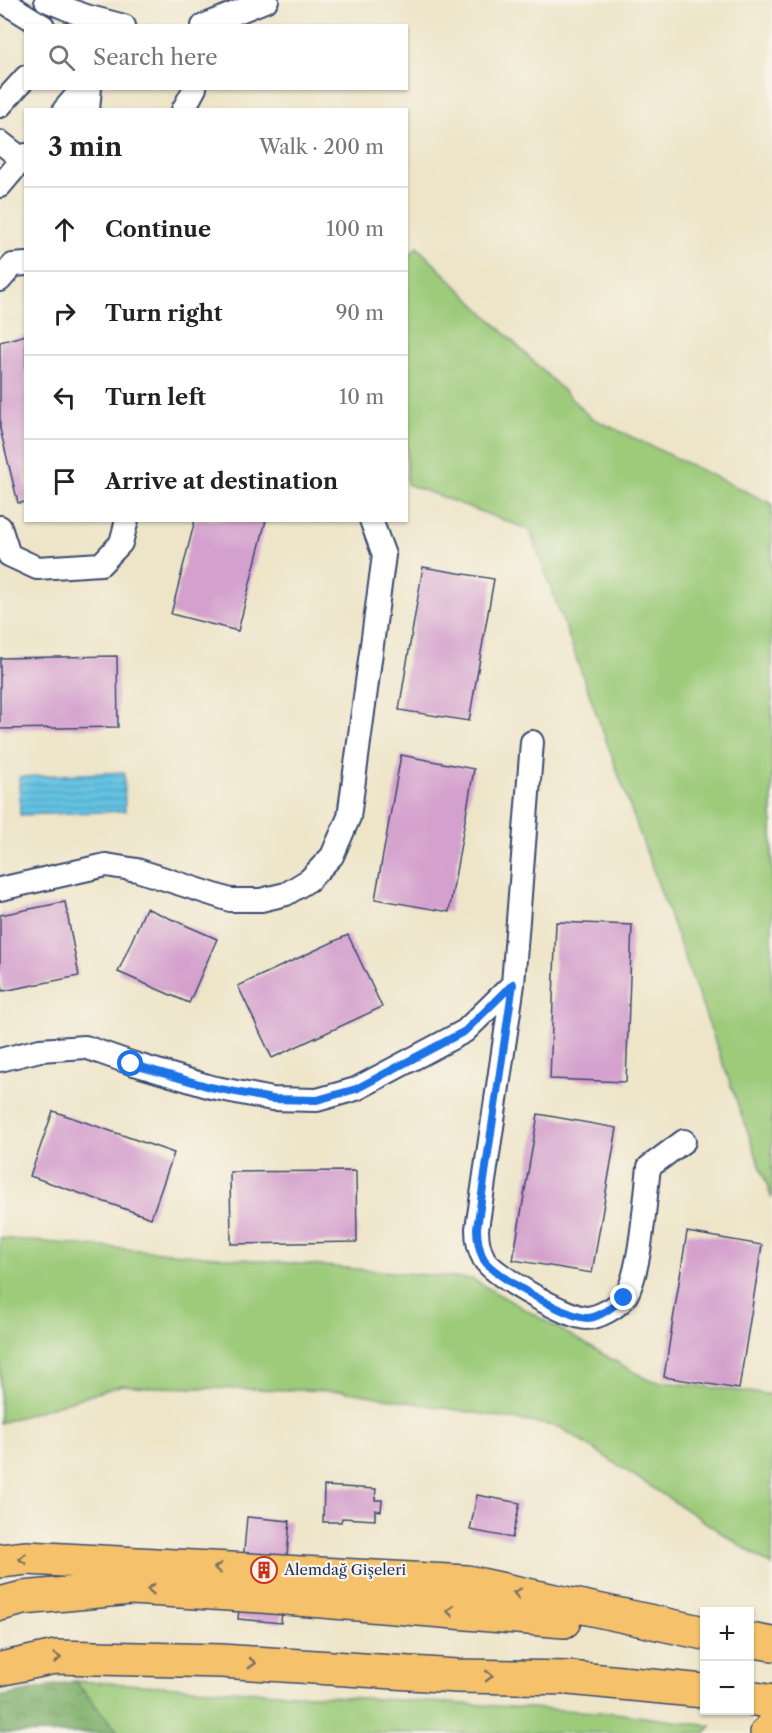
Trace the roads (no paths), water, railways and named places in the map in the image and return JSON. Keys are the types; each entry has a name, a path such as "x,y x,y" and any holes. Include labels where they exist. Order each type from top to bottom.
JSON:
{"highway":[{"path":"0,1561 27,1558 466,1582 700,1632"},
{"path":"0,1604 23,1598 131,1588 261,1596 700,1632"},
{"path":"754,1641 772,1644"},
{"path":"0,1668 55,1657 221,1661 457,1676 569,1678 694,1689"},
{"path":"754,1699 772,1702"},
{"path":"767,1733 772,1728"}],"street":[{"path":"1,0 40,24"},
{"path":"46,0 87,20 112,24"},
{"path":"208,24 258,3"},
{"path":"238,24 258,3"},
{"path":"0,106 24,79"},
{"path":"66,108 81,90"},
{"path":"88,108 90,90"},
{"path":"0,142 24,157 0,186"},
{"path":"0,527 9,555 37,568 101,564 122,543 127,522"},
{"path":"0,889 106,865 137,870 230,900 261,900 286,894 309,880 332,856 348,817 384,555 372,522"},
{"path":"532,742 513,984 477,1228 477,1240 485,1261 506,1280 575,1317 589,1318 605,1312 624,1298 634,1278 649,1167 684,1140"},
{"path":"0,1060 40,1050 85,1047 131,1064 210,1087 272,1099 317,1100 356,1089 465,1031 513,984"}],"water":[{"path":"124,772 125,811 20,815 19,777"}],"place":[{"name":"Alemdağ Gişeleri","path":"264,1570"}]}
